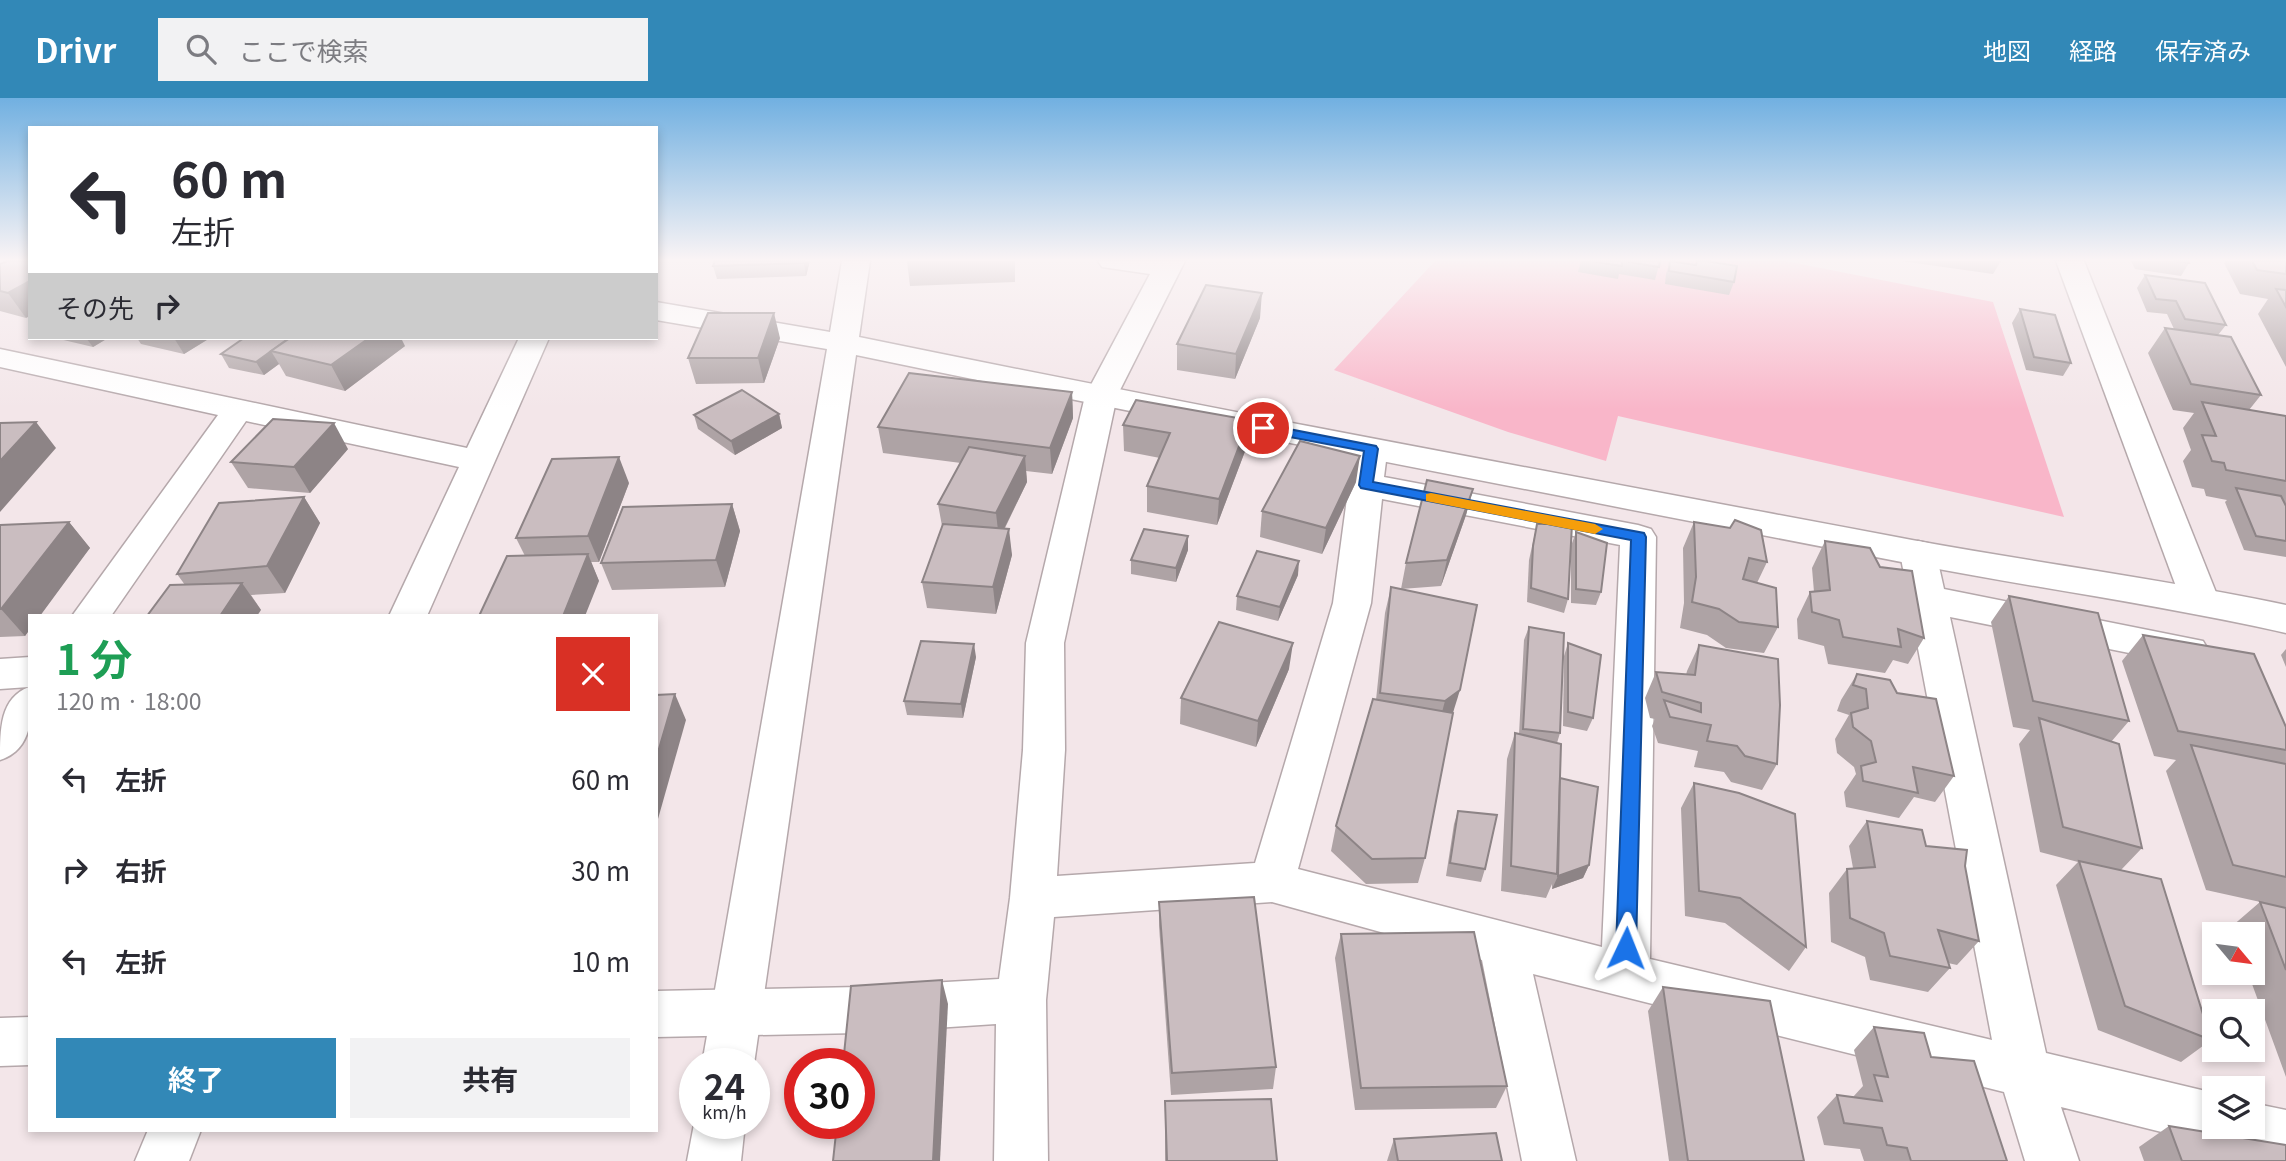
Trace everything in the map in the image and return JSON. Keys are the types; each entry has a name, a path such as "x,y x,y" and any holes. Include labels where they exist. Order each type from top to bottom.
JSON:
{"street":[{"path":"658,311 844,343 1101,396 1638,537 1625,975"},
{"path":"731,1048 849,311"},
{"path":"1021,1161 1021,1000 1033,898 1044,750 1045,643 1101,396 1145,311"},
{"path":"2089,311 2200,600"},
{"path":"409,614 533,340"},
{"path":"3,362 478,461"},
{"path":"92,614 238,410"},
{"path":"1368,467 2200,600 2286,619"},
{"path":"1272,882 1352,603 1368,467"},
{"path":"1918,554 2024,1072 2052,1161"},
{"path":"1927,599 2228,659"},
{"path":"0,674 28,672"},
{"path":"0,744 28,705"},
{"path":"1033,898 1272,882 1503,945 2202,1116"},
{"path":"1503,945 1549,1161"},
{"path":"658,1014 859,1010 1021,1000"},
{"path":"0,1042 28,1041"},
{"path":"162,1161 175,1132"},
{"path":"2265,1132 2286,1137"},
{"path":"714,1161 717,1139"}],"shaded area":[{"path":"1389,311 1996,311 2064,517 1618,416 1606,461 1508,432 1334,370"}],"building":[{"path":"1193,311 1254,311 1236,354 1177,344"},
{"path":"2020,311 2055,315 2071,363 2034,357"},
{"path":"2181,311 2219,311 2226,325 2185,319"},
{"path":"708,313 774,313 758,358 688,358"},
{"path":"2165,328 2231,337 2261,395 2191,384"},
{"path":"241,340 286,340 256,362 221,354"},
{"path":"287,340 366,340 331,365 271,351"},
{"path":"909,373 1072,392 1050,448 878,427"},
{"path":"742,390 779,414 731,441 694,415"},
{"path":"1136,400 1249,420 1219,499 1147,486 1170,433 1123,425"},
{"path":"2202,402 2286,416 2286,481 2226,470 2224,463 2212,461 2202,435 2216,436"},
{"path":"273,419 334,423 294,467 231,462"},
{"path":"36,422 0,461 0,423"},
{"path":"1300,441 1360,456 1326,528 1262,511"},
{"path":"969,447 1025,456 996,513 938,504"},
{"path":"619,457 588,536 516,538 552,459"},
{"path":"1427,480 1473,489 1447,560 1406,563"},
{"path":"2236,488 2281,496 2286,506 2286,541 2256,536"},
{"path":"304,497 267,566 177,574 219,503"},
{"path":"732,504 716,560 601,563 623,507"},
{"path":"1735,520 1761,530 1767,562 1749,558 1743,579 1776,588 1778,627 1739,622 1719,609 1692,602 1696,577 1694,522 1730,528"},
{"path":"69,522 1,609 0,609 0,525"},
{"path":"943,524 1009,529 993,587 922,582"},
{"path":"1537,524 1572,524 1568,599 1531,588"},
{"path":"1144,529 1188,536 1176,568 1131,560"},
{"path":"1576,532 1607,543 1601,592 1576,589"},
{"path":"1825,541 1870,548 1880,567 1912,571 1924,638 1898,629 1901,647 1843,637 1839,620 1812,612 1810,592 1830,590"},
{"path":"1257,551 1299,561 1280,607 1237,596"},
{"path":"588,554 564,614 480,614 507,556"},
{"path":"242,583 221,614 148,614 170,585"},
{"path":"1391,587 1477,605 1460,690 1445,701 1380,693"},
{"path":"2009,596 2098,613 2129,721 2033,701"},
{"path":"1219,622 1293,643 1258,721 1181,698"},
{"path":"1529,627 1564,633 1560,733 1523,729"},
{"path":"2143,635 2254,654 2286,727 2286,750 2178,731"},
{"path":"921,641 974,644 961,704 904,701"},
{"path":"1568,643 1601,655 1593,718 1568,712"},
{"path":"1699,645 1778,659 1780,705 1777,764 1745,756 1737,746 1707,741 1711,725 1670,717 1664,700 1701,712 1701,703 1662,692 1656,672 1695,675"},
{"path":"1857,674 1890,680 1897,693 1936,699 1954,776 1913,767 1918,793 1863,781 1861,766 1876,762 1871,741 1853,727 1851,713 1868,708 1866,689 1853,685"},
{"path":"675,694 658,752 658,695"},
{"path":"1373,699 1453,713 1425,858 1372,859 1336,826"},
{"path":"2039,718 2119,744 2142,848 2063,827"},
{"path":"1515,733 1561,744 1557,874 1511,866"},
{"path":"2191,745 2286,764 2286,877 2233,865"},
{"path":"1560,778 1598,787 1589,865 1558,876"},
{"path":"1694,783 1739,793 1795,814 1806,947 1740,898 1699,891"},
{"path":"1458,811 1497,815 1485,869 1450,863"},
{"path":"1867,821 1922,830 1926,846 1967,850 1965,866 1979,941 1938,930 1950,968 1890,956 1884,933 1850,918 1847,869 1875,867"},
{"path":"2079,861 2161,879 2202,1011 2202,1036 2125,1006"},
{"path":"1254,897 1276,1067 1172,1073 1159,902"},
{"path":"2260,902 2286,908 2286,970"},
{"path":"1474,932 1507,1086 1361,1088 1341,934"},
{"path":"942,980 933,1161 833,1161 835,1139 875,1139 875,1048 845,1048 851,986"},
{"path":"1663,987 1770,1001 1804,1161 1688,1161"},
{"path":"1874,1027 1924,1033 1931,1057 1974,1061 2007,1161 1911,1161 1907,1148 1887,1145 1882,1128 1844,1123 1837,1095 1882,1101 1874,1075 1888,1077"},
{"path":"1271,1099 1277,1161 1167,1161 1165,1101"},
{"path":"2169,1126 2202,1131 2202,1139 2249,1139 2286,1145 2286,1161 2182,1161"},
{"path":"1496,1133 1502,1161 1398,1161 1394,1139"}],"slow traffic":[{"path":"1431,498 1595,529"}],"route":[{"path":"1263,428 1371,449 1366,485 1638,537 1626,948"}]}
